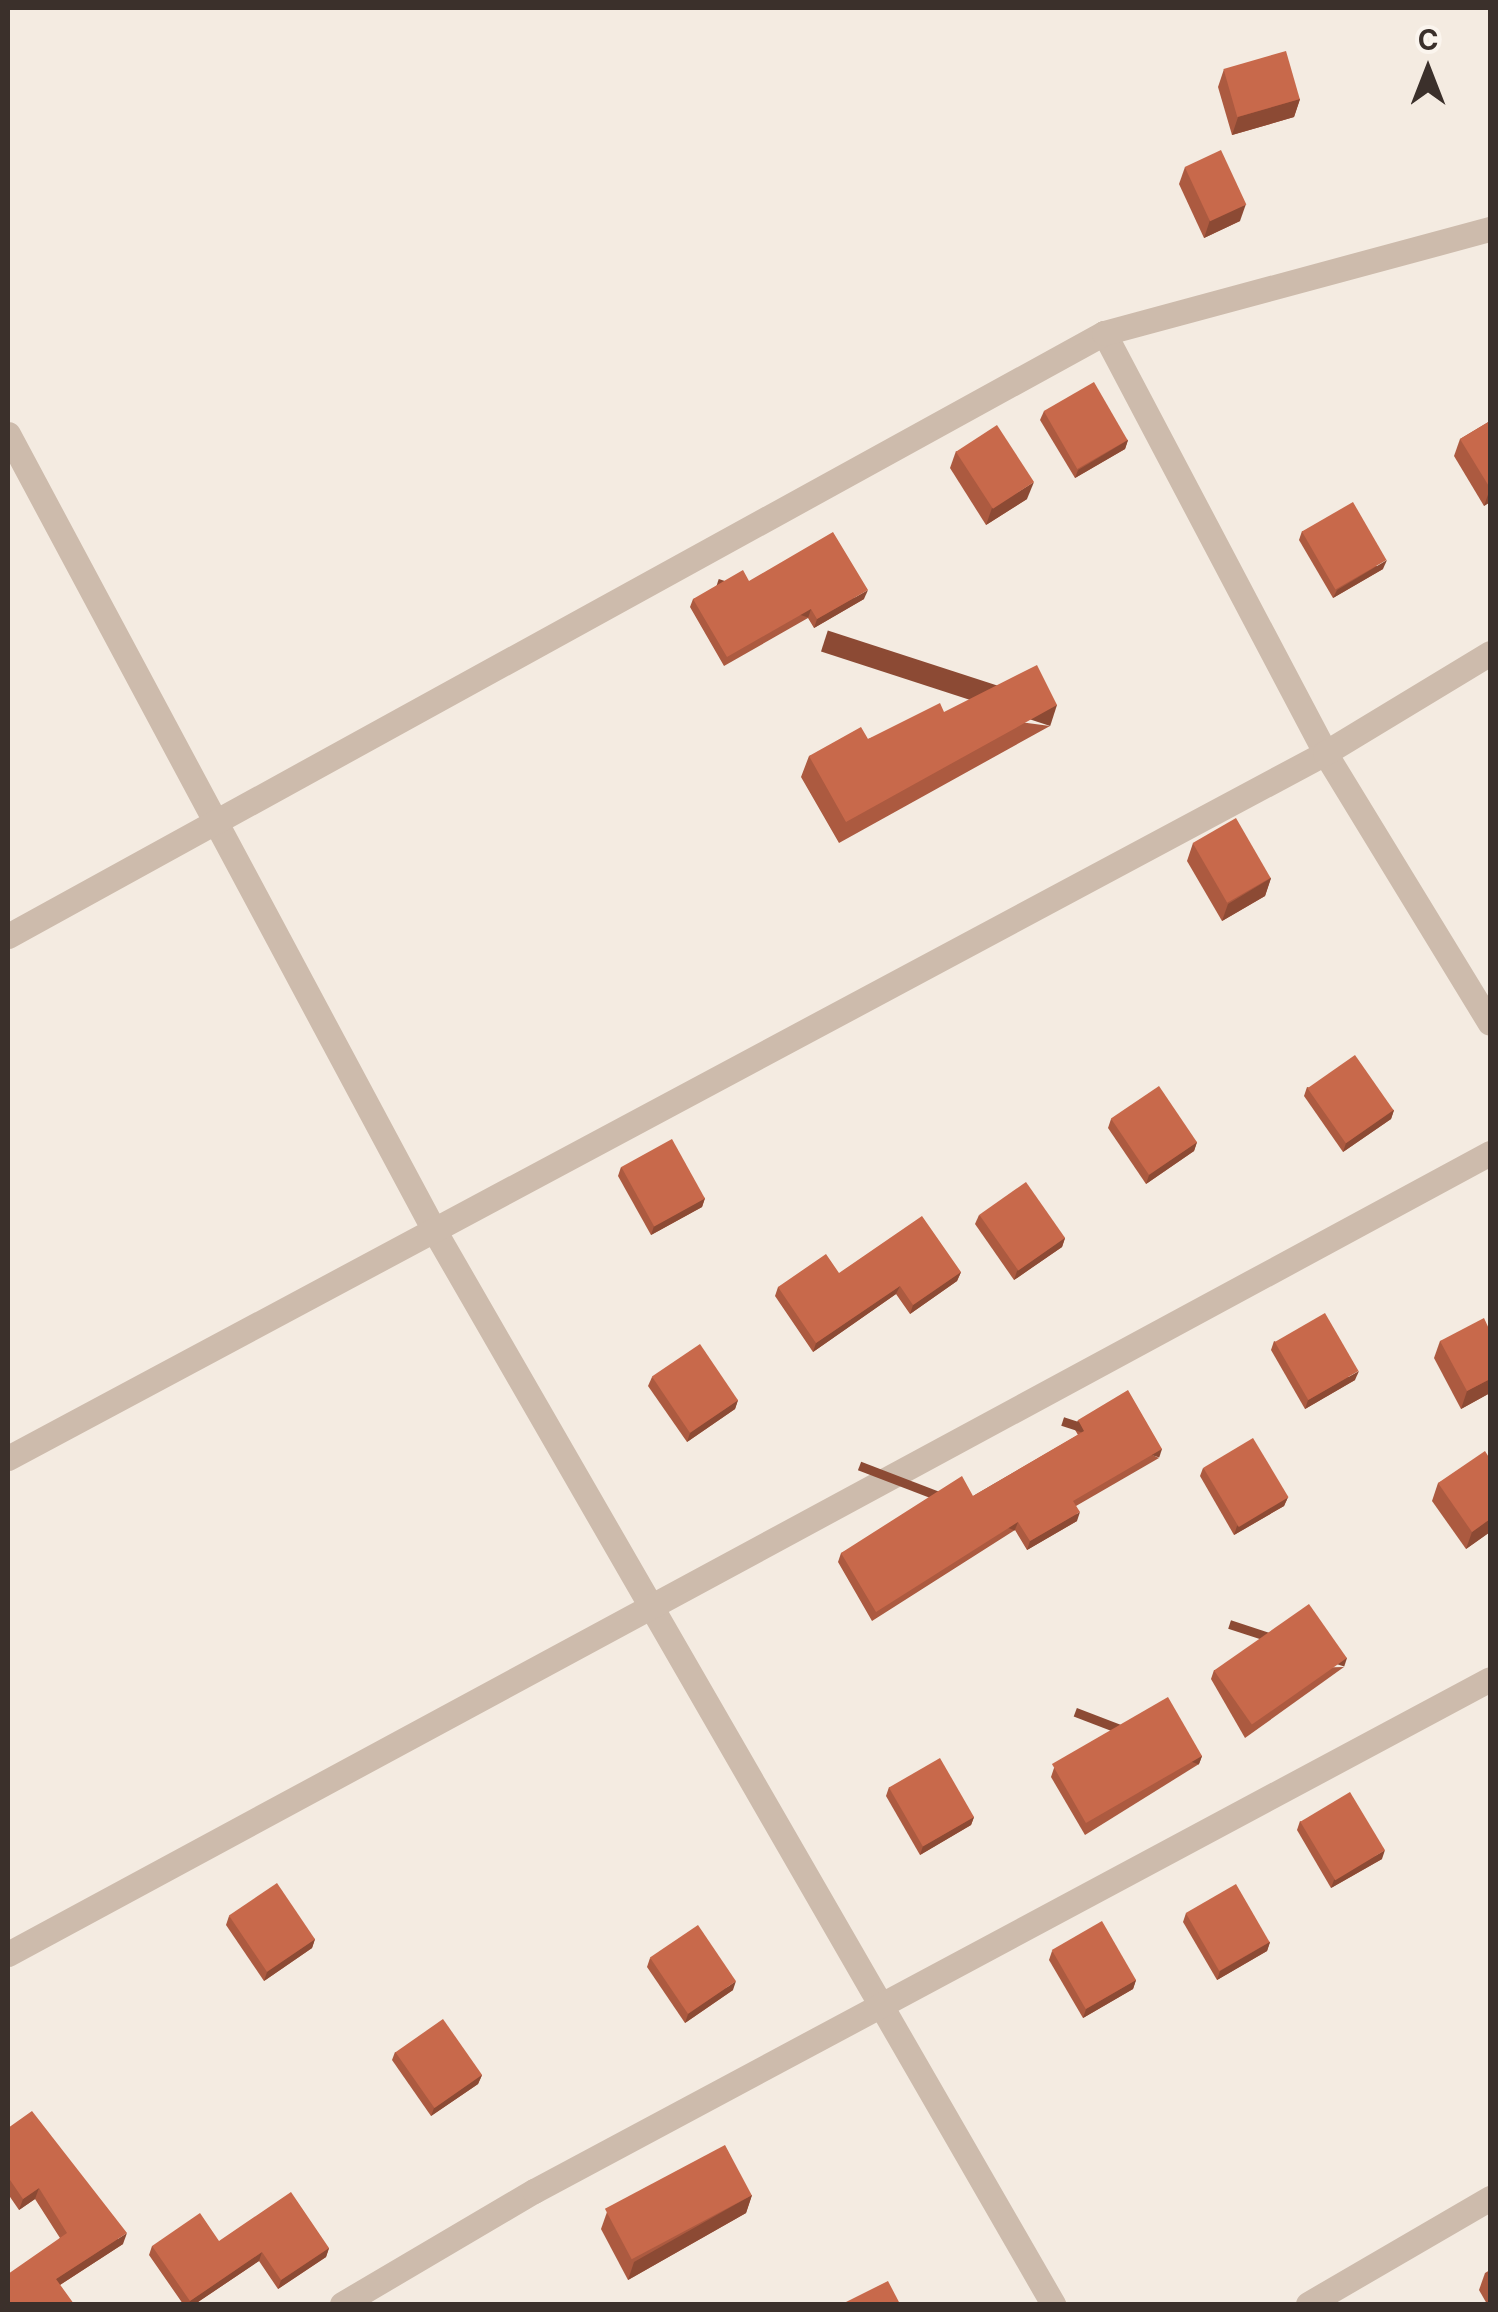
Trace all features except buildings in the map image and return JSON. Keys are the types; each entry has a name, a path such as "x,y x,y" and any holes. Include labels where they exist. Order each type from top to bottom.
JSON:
{"street":[{"path":"8,936 1104,333 1490,229"},
{"path":"1104,333 1325,753 1490,1023"},
{"path":"8,434 434,1230 1054,2304"},
{"path":"8,1458 1325,753 1490,653"},
{"path":"8,1954 1490,1152"},
{"path":"342,2304 881,2006 1490,1678"},
{"path":"1308,2304 1490,2198"}]}
